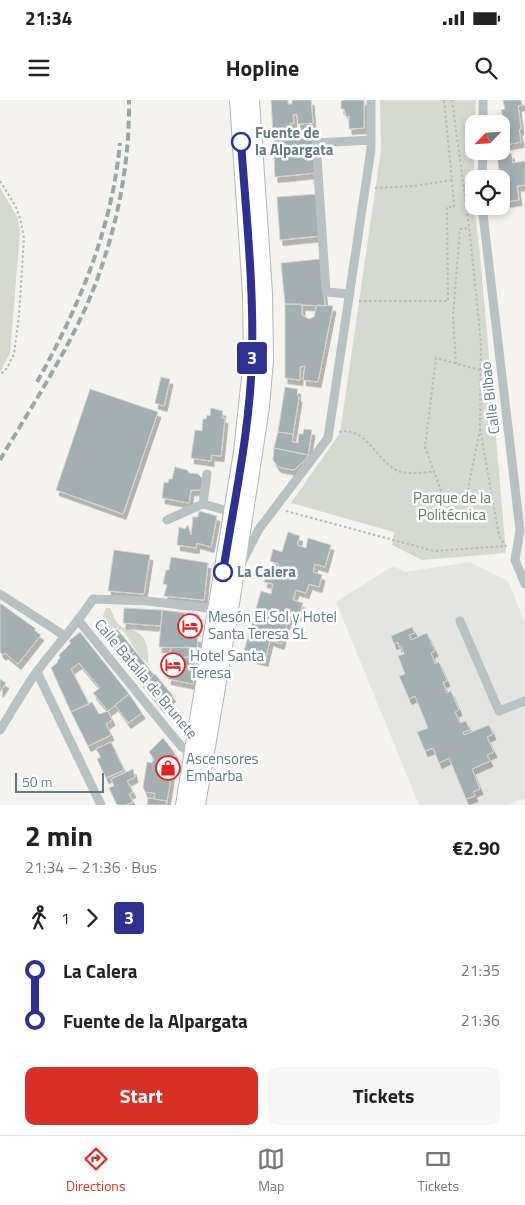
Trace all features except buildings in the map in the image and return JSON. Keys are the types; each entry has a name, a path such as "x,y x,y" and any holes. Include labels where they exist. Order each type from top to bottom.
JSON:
{"main road":[{"path":"197,805 235,574 235,522 252,359 251,294 238,100"},
{"path":"184,805 216,609 261,407 265,360 264,293 251,100"}],"street":[{"path":"235,574 259,529 328,438 353,297 371,149 371,100"},
{"path":"483,100 483,115"},
{"path":"353,297 326,292 316,144 371,140"},
{"name":"Calle Bilbao","path":"483,215 520,530 515,560"},
{"path":"203,504 207,474"},
{"path":"203,504 235,522 259,529"},
{"path":"167,520 203,504"},
{"path":"515,560 525,584"},
{"path":"0,594 65,636"},
{"path":"0,730 37,672 79,621 93,599 216,609"},
{"name":"Calle Batalla de Brunete","path":"79,621 182,747 193,753"},
{"path":"460,621 499,711 525,701"},
{"path":"37,672 101,805"}],"path":[{"path":"353,297 448,301 447,207 454,207 444,100"},
{"path":"452,100 470,228 481,343 481,370 480,428 465,503 444,499 424,447 436,358 481,370"},
{"path":"373,188 414,186 452,180"},
{"path":"0,182 15,204 24,238 19,316 14,354 7,368 0,375"},
{"path":"456,364 453,316 460,229 470,228"},
{"path":"480,428 499,536 515,560"},
{"path":"337,433 348,431 359,434 386,464 401,472 434,472"},
{"path":"276,508 434,551 506,546"}],"shaded area":[{"path":"470,562 508,581 525,623 525,798 508,805 419,805 336,602 393,566 405,572"}],"green space":[{"name":"Parque de la Politécnica","path":"380,100 476,100 475,115 465,115 465,160 474,160 474,170 465,170 465,215 475,215 480,253 506,553 422,560 392,545 394,532 291,503 340,433 381,150"},
{"path":"0,188 18,218 20,232 10,353 0,372"},
{"path":"106,608 110,608 119,625 136,631 146,642 148,664 139,655 124,632 118,628 105,637 98,630"}],"railway":[{"path":"0,460 70,341 98,276 113,227 124,177 129,126 129,100"},
{"path":"37,382 67,325 91,267 110,206 120,143"}],"bus line":[{"name":"3","path":"223,572 242,452 252,359 251,294 241,142"}],"place":[{"name":"Fuente de la Alpargata","path":"241,142"},
{"name":"La Calera","path":"223,572"},
{"name":"Mesón El Sol y Hotel Santa Teresa SL","path":"190,626"},
{"name":"Hotel Santa Teresa","path":"173,665"},
{"name":"Ascensores Embarba","path":"168,768"}]}
